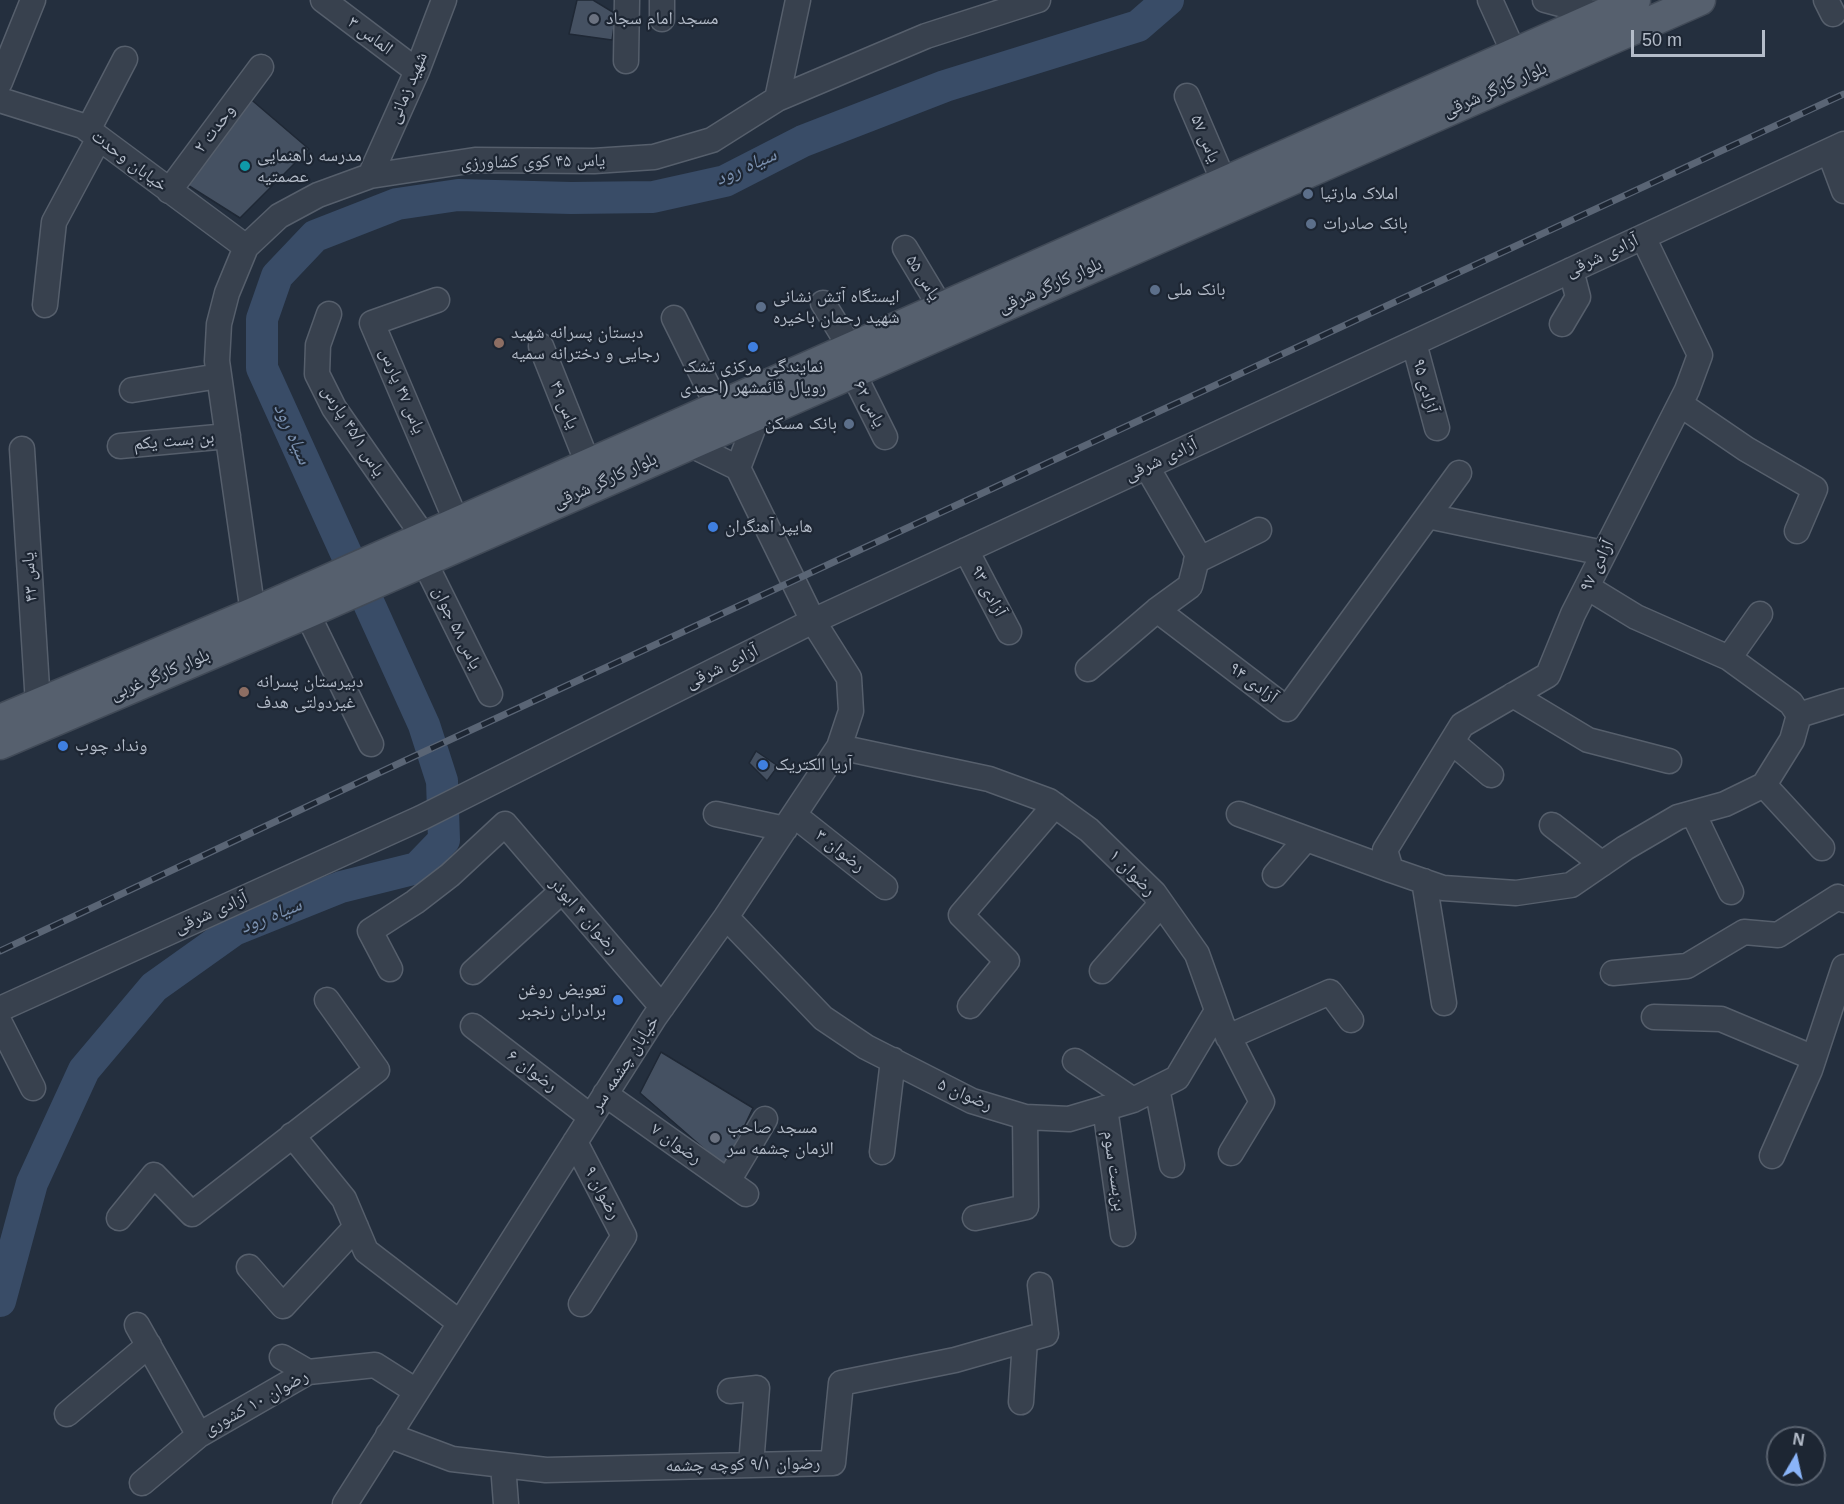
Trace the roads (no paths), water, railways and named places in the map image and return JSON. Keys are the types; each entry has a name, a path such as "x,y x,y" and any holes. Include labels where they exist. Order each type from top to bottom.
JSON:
{"main road":[{"name":"بلوار کارگر شرقی","path":"409,555 689,444 759,413 941,308 1050,272 1224,182 1635,0"},
{"name":"بلوار کارگر شرقی","path":"409,555 457,523 718,407 851,359 1050,272 1700,0"},
{"path":"312,602 409,555"},
{"name":"بلوار کارگر غربی","path":"0,720 253,613 312,602"},
{"name":"بلوار کارگر غربی","path":"0,744 312,602"}],"street":[{"path":"0,82 33,0"},
{"name":"الماس ۳","path":"323,0 417,71"},
{"name":"شهید زمانی","path":"370,176 417,71 444,0"},
{"path":"626,61 627,0"},
{"path":"777,99 798,0"},
{"name":"یاس ۴۵ کوی کشاورزی","path":"253,613 217,361 219,324 227,292 246,247 279,216 318,195 370,176 475,160 594,161 654,157 712,140 777,99 926,36 1038,0"},
{"path":"1490,0 1514,53"},
{"path":"1545,0 1600,15"},
{"path":"45,305 54,222 125,59"},
{"name":"وحدت ۲","path":"170,191 261,67"},
{"name":"یاس ۵۷","path":"1187,96 1224,182"},
{"name":"خیابان وحدت","path":"0,100 83,126 246,247"},
{"path":"1836,148 1844,190"},
{"name":"آزادی شرقی","path":"0,1009 421,818 813,621 1836,148"},
{"name":"آزادی ۹۷","path":"1388,860 1462,725 1548,675 1573,614 1680,404 1700,355 1643,237"},
{"name":"یاس ۵۵","path":"904,248 941,308"},
{"path":"1562,324 1578,297 1571,270"},
{"name":"یاس ۴۷ پارس","path":"437,300 372,323 457,523"},
{"name":"یاس ۶۲","path":"823,303 851,359 885,437"},
{"name":"یاس ۴۵/۱ پارس","path":"329,314 318,345 317,374 409,555"},
{"path":"674,318 718,407"},
{"name":"آزادی ۹۵","path":"1414,343 1437,428"},
{"name":"یاس ۴۹","path":"541,346 588,464"},
{"path":"132,390 219,376"},
{"path":"1680,404 1746,449 1815,489 1797,531"},
{"path":"689,444 738,468 759,413"},
{"name":"بن بست یکم","path":"120,446 228,436"},
{"name":"یاس ۴۳","path":"22,449 38,704"},
{"path":"1088,669 1157,610 1190,586 1198,555 1148,467"},
{"name":"خیابان چشمه سر","path":"345,1504 605,1094 839,747 851,711 849,678 813,621 738,468"},
{"name":"آزادی ۹۴","path":"1157,610 1287,710 1459,473"},
{"path":"1428,516 1603,553"},
{"path":"1196,561 1258,530"},
{"name":"آزادی ۹۳","path":"966,550 1010,632"},
{"name":"یاس ۵۸ جوان","path":"409,555 490,694"},
{"path":"1587,587 1636,617 1729,658 1791,704 1799,715"},
{"path":"312,602 371,744"},
{"path":"1729,658 1760,614"},
{"path":"1513,695 1588,740 1669,760"},
{"path":"1799,715 1844,701"},
{"path":"1239,814 1306,839 1388,860 1424,881 1443,888 1516,893 1571,885 1678,818 1725,804 1764,785 1792,740 1799,715"},
{"path":"1452,742 1491,775"},
{"name":"رضوان ۱","path":"839,747 988,779 1049,801 1089,830 1154,893 1197,954 1228,1037 1262,1102 1231,1153"},
{"path":"1764,785 1822,848"},
{"path":"970,1006 1007,961 961,915 1055,805"},
{"path":"1693,813 1731,892"},
{"path":"716,814 790,822"},
{"name":"رضوان ۳","path":"790,822 885,887"},
{"name":"رضوان ۴ ابوذر","path":"390,969 370,931 441,882 505,824 662,1007"},
{"path":"1552,825 1602,864"},
{"path":"1275,875 1306,839"},
{"path":"1424,881 1444,1003"},
{"path":"474,972 562,891"},
{"path":"1613,973 1686,966 1744,932 1778,935 1838,897 1844,900"},
{"path":"1102,971 1161,904"},
{"name":"رضوان ۵","path":"726,917 823,1018 866,1047 972,1101 1026,1117 1068,1119 1133,1100 1177,1078 1217,1011"},
{"path":"1772,1156 1814,1058 1844,967"},
{"path":"1228,1037 1330,992 1351,1020"},
{"path":"119,1218 154,1175 192,1214 377,1070 327,1000"},
{"path":"1654,1017 1721,1019 1814,1058"},
{"path":"0,1023 33,1088"},
{"name":"رضوان ۶","path":"473,1026 591,1117"},
{"path":"882,1152 893,1060"},
{"path":"1075,1061 1133,1100"},
{"path":"1157,1088 1172,1165"},
{"name":"رضوان ۷","path":"605,1094 737,1188 765,1119"},
{"name":"بن‌بست سوم","path":"1105,1108 1123,1234"},
{"path":"975,1218 1026,1207 1026,1117"},
{"path":"292,1135 344,1199 366,1251 460,1323"},
{"name":"رضوان ۹","path":"575,1142 624,1236 581,1304"},
{"path":"249,1268 283,1306 356,1227"},
{"name":"رضوان ۹/۱ کوچه چشمه","path":"388,1435 452,1459 546,1470 833,1463 841,1383 955,1360 1046,1334 1040,1285"},
{"path":"67,1414 143,1335 199,1435"},
{"path":"1021,1402 1025,1340"},
{"path":"282,1357 308,1372"},
{"name":"رضوان ۱۰ کشوری","path":"142,1483 199,1435 308,1372 375,1365 416,1391"},
{"path":"730,1391 757,1389 751,1465"},
{"path":"502,1465 506,1504"}],"waterway":[{"name":"سیاه رود","path":"0,1301 32,1183 84,1070 154,987 234,930 341,887 417,868 444,840 442,781 424,725 262,368 262,319 277,276 315,236 397,204 458,195 571,198 653,197 725,181 803,141 945,86 1138,26 1168,0"}],"railway":[{"path":"0,951 402,762 1844,94"}],"place":[{"name":"مسجد امام سجاد","path":"594,19"},
{"name":"مدرسه راهنمایی عصمتیه","path":"245,166"},
{"name":"املاک مارتیا","path":"1308,194"},
{"name":"بانک صادرات","path":"1311,224"},
{"name":"بانک ملی","path":"1155,290"},
{"name":"ایستگاه آتش نشانی شهید رحمان باخیره","path":"761,307"},
{"name":"دبستان پسرانه شهید رجایی و دخترانه سمیه","path":"499,343"},
{"name":"نمایندگی مرکزی تشک رویال قائمشهر (احمدی","path":"753,347"},
{"name":"بانک مسکن","path":"849,424"},
{"name":"هایپر آهنگران","path":"713,527"},
{"name":"دبیرستان پسرانه غیردولتی هدف","path":"244,692"},
{"name":"ونداد چوب","path":"63,746"},
{"name":"آریا الکتریک","path":"763,765"},
{"name":"تعویض روغن برادران رنجبر","path":"618,1000"},
{"name":"مسجد صاحب الزمان چشمه سر","path":"715,1138"}]}
